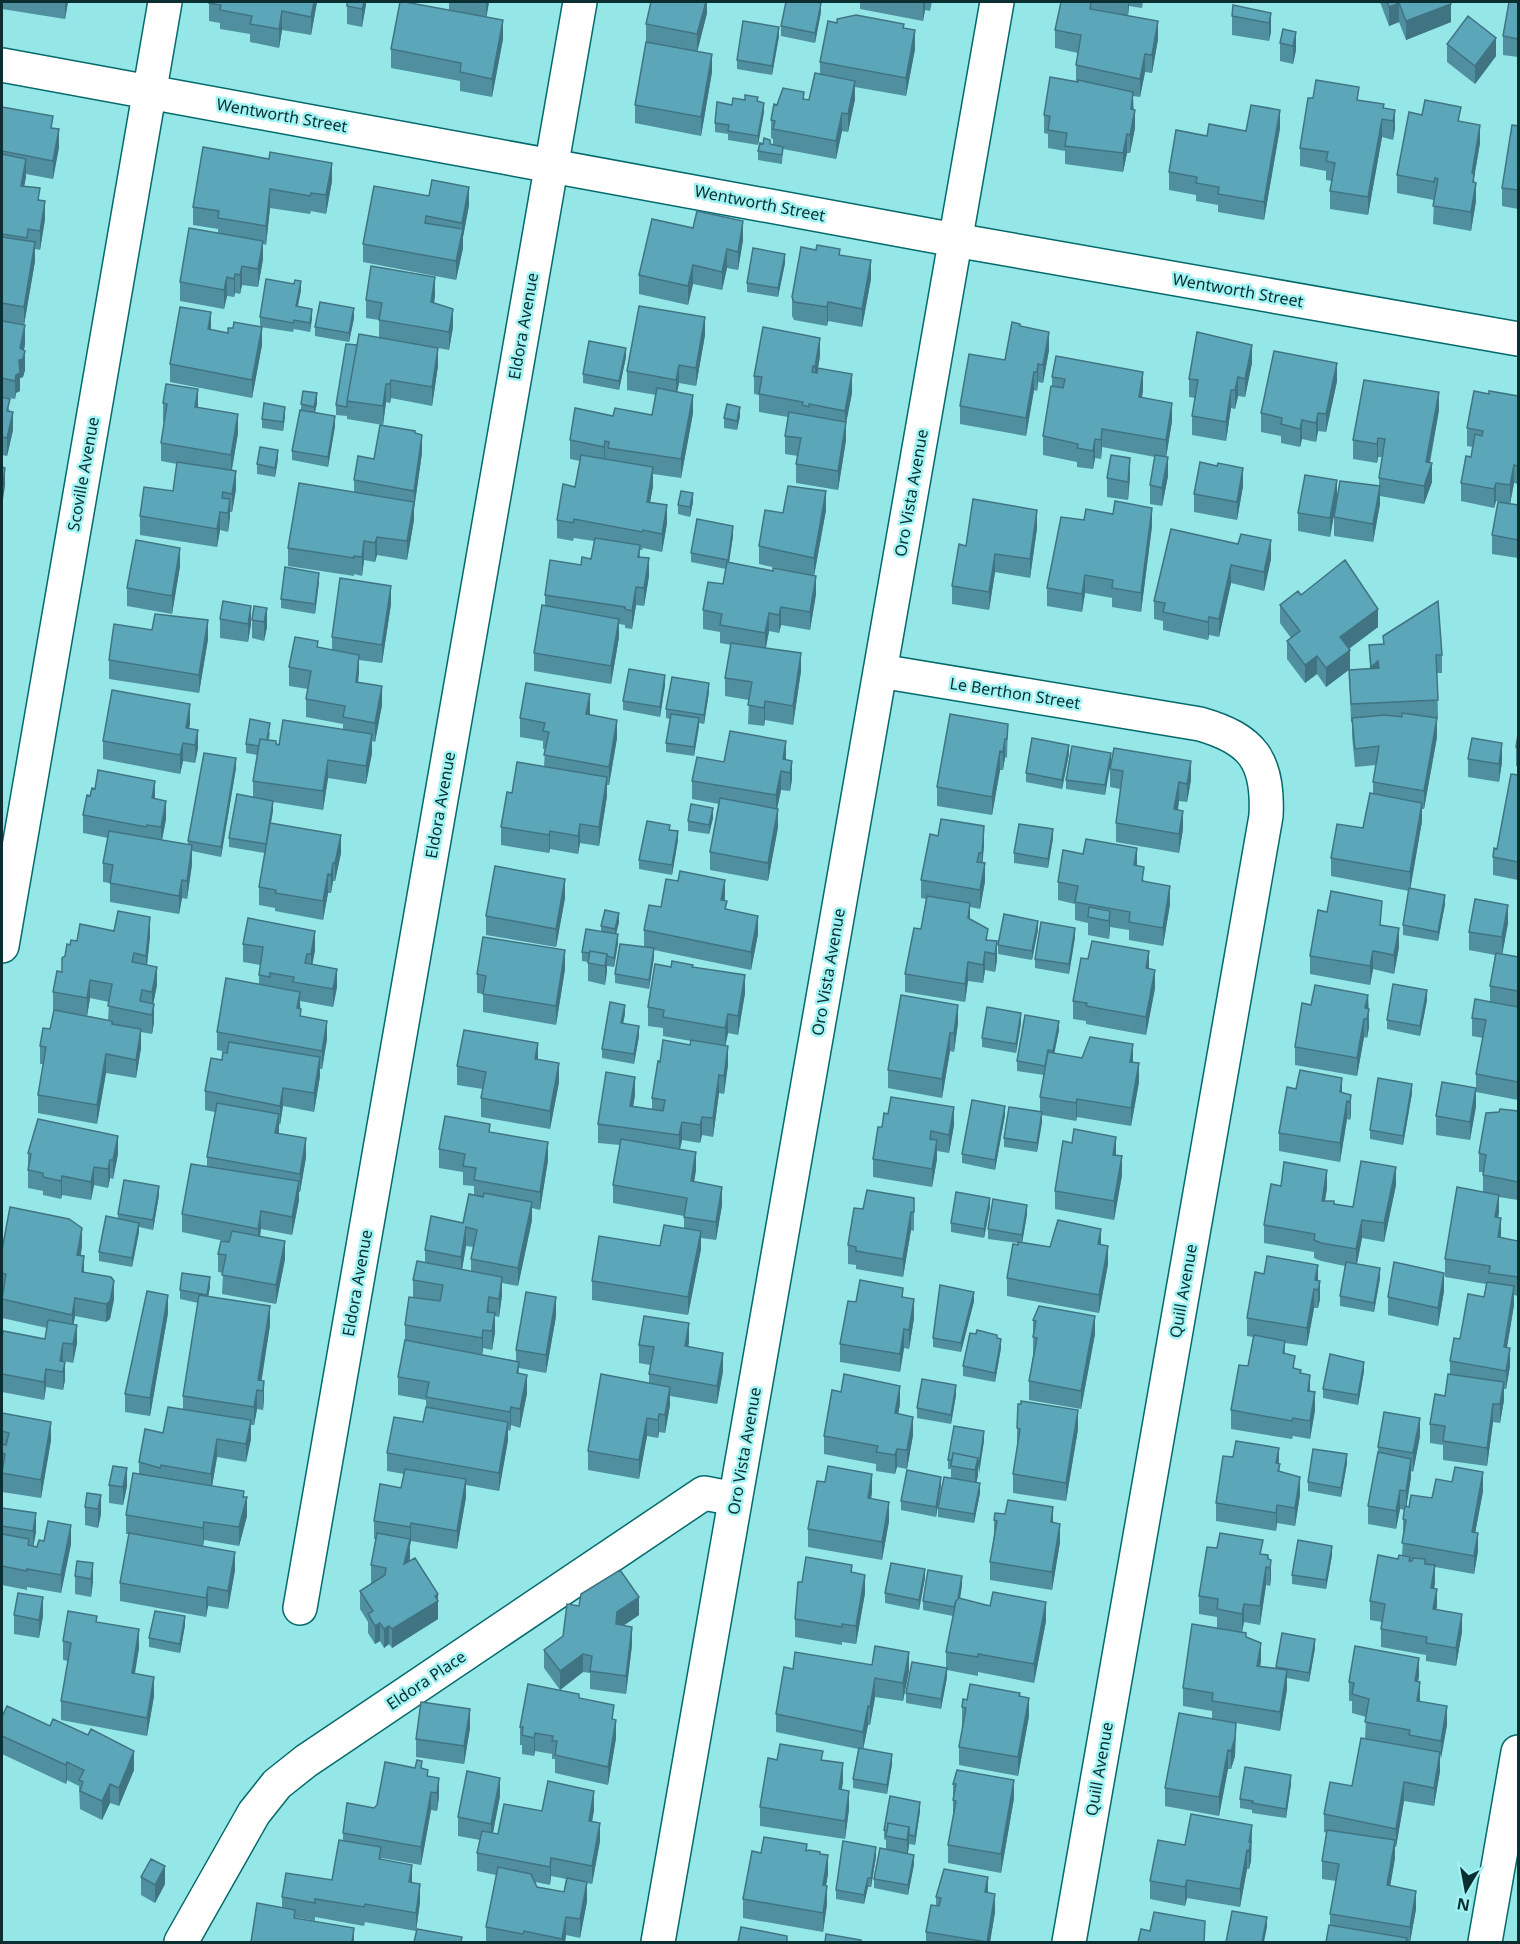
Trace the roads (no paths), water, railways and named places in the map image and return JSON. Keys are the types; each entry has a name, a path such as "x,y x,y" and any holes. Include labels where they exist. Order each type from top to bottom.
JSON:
{"street":[{"name":"Scoville Avenue","path":"2,946 165,2"},
{"name":"Eldora Avenue","path":"300,1608 580,2"},
{"name":"Oro Vista Avenue","path":"658,1942 997,2"},
{"name":"Wentworth Street","path":"2,65 955,240 1518,339"},
{"name":"Le Berthon Street","path":"880,670 1149,715"},
{"name":"Quill Avenue","path":"1069,1942 1266,816 1267,797 1262,770 1251,751 1241,741 1229,732 1149,715"},
{"name":"Eldora Place","path":"181,1942 254,1813 285,1778 704,1493 735,1499"},
{"path":"1485,1942 1518,1752"}]}
